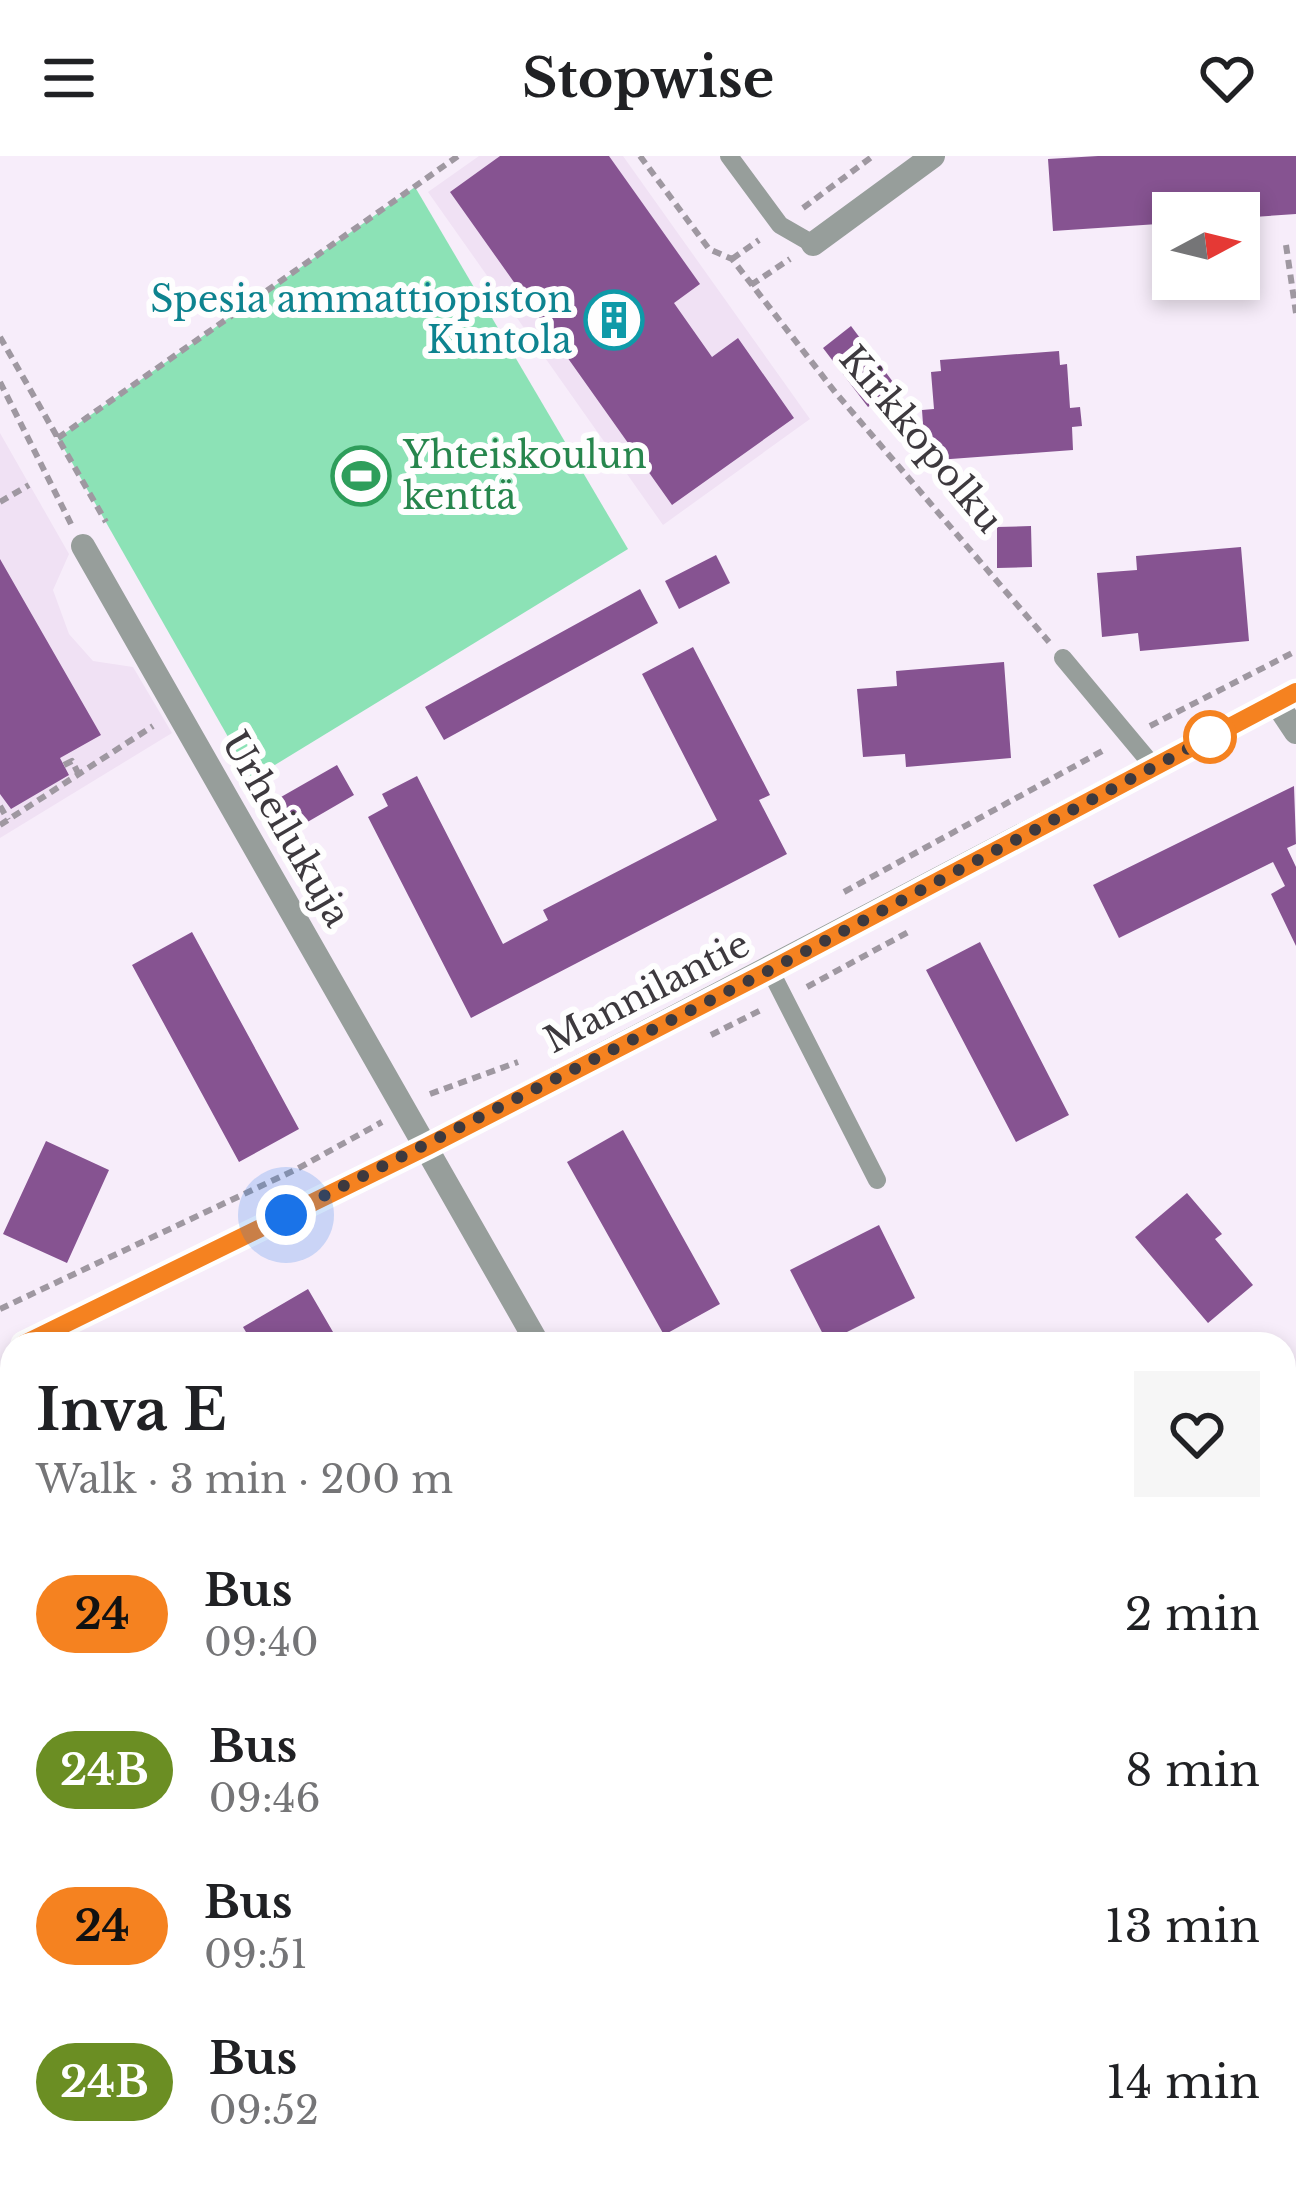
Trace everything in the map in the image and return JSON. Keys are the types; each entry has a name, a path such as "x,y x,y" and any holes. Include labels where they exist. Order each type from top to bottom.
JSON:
{"street":[{"path":"814,244 933,156"},
{"name":"Urheilukuja","path":"83,546 531,1332"},
{"path":"1286,697 1296,732"},
{"name":"Mannilantie","path":"48,1332 428,1146 1286,697"}],"lane":[{"path":"729,156 780,225 814,244"},
{"path":"1063,658 1154,767"},
{"path":"770,970 877,1180"}],"path":[{"path":"58,438 458,156"},
{"name":"Kirkkopolku","path":"640,156 709,249 732,260 1063,658"},
{"path":"750,286 814,244"},
{"path":"1286,245 1296,313"},
{"path":"0,338 106,522"},
{"path":"0,382 83,546"},
{"path":"1,500 29,485"},
{"path":"835,896 1296,651"},
{"path":"0,825 163,719"},
{"path":"64,765 72,761 80,775"},
{"path":"2,803 8,820"},
{"path":"0,1309 297,1168 433,1093 530,1056"}],"shaded area":[{"name":"Spesia ammattiopiston Kuntola","path":"479,156 623,156 810,419 663,525 428,192"},
{"path":"0,433 69,554 53,590 69,634 93,661 133,667 172,733 0,838"}],"green space":[{"path":"415,187 628,549 252,779 58,438"}],"building":[{"name":"Spesia ammattiopiston Kuntola","path":"500,156 609,156 700,284 674,303 712,357 738,338 794,418 672,505 450,192"},
{"path":"1296,156 1296,214 1260,217 1260,192 1152,192 1152,224 1053,231 1048,159"},
{"path":"851,326 896,386 868,407 823,348"},
{"path":"1059,351 1060,365 1067,364 1070,408 1080,407 1082,426 1072,427 1073,450 937,460 935,438 924,438 922,410 934,409 931,372 941,371 940,360"},
{"path":"1031,526 1032,567 997,568 997,527"},
{"path":"1241,547 1249,641 1140,651 1138,633 1102,637 1097,573 1137,570 1136,556"},
{"path":"716,555 730,583 679,609 665,581"},
{"path":"0,559 101,735 60,758 69,775 11,809 0,794"},
{"path":"640,589 658,623 444,740 425,707"},
{"path":"693,647 770,795 759,800 787,854 471,1018 368,817 388,806 382,794 417,776 503,944 548,920 543,910 717,820 642,674"},
{"path":"1004,662 1011,758 906,767 905,754 863,757 857,689 897,686 896,671"},
{"path":"337,765 354,795 292,831 274,801"},
{"path":"1294,786 1296,844 1287,848 1296,867 1296,946 1271,894 1285,886 1273,862 1119,938 1093,885"},
{"path":"192,932 299,1129 239,1162 132,965"},
{"path":"980,942 1069,1115 1016,1142 926,970"},
{"path":"623,1130 720,1304 662,1332 567,1162"},
{"path":"46,1141 109,1170 67,1263 3,1234"},
{"path":"1187,1193 1222,1234 1215,1239 1253,1285 1208,1323 1135,1237"},
{"path":"879,1225 915,1298 847,1332 822,1332 790,1270"},
{"path":"308,1289 333,1332 246,1332 243,1327"}],"bus line":[{"name":"24","path":"48,1332 428,1146 1296,692"}],"place":[{"name":"Spesia ammattiopiston Kuntola","path":"614,320"},
{"name":"Yhteiskoulun kenttä","path":"361,476"}],"route":[{"path":"286,1215 770,970 1210,737"}]}
